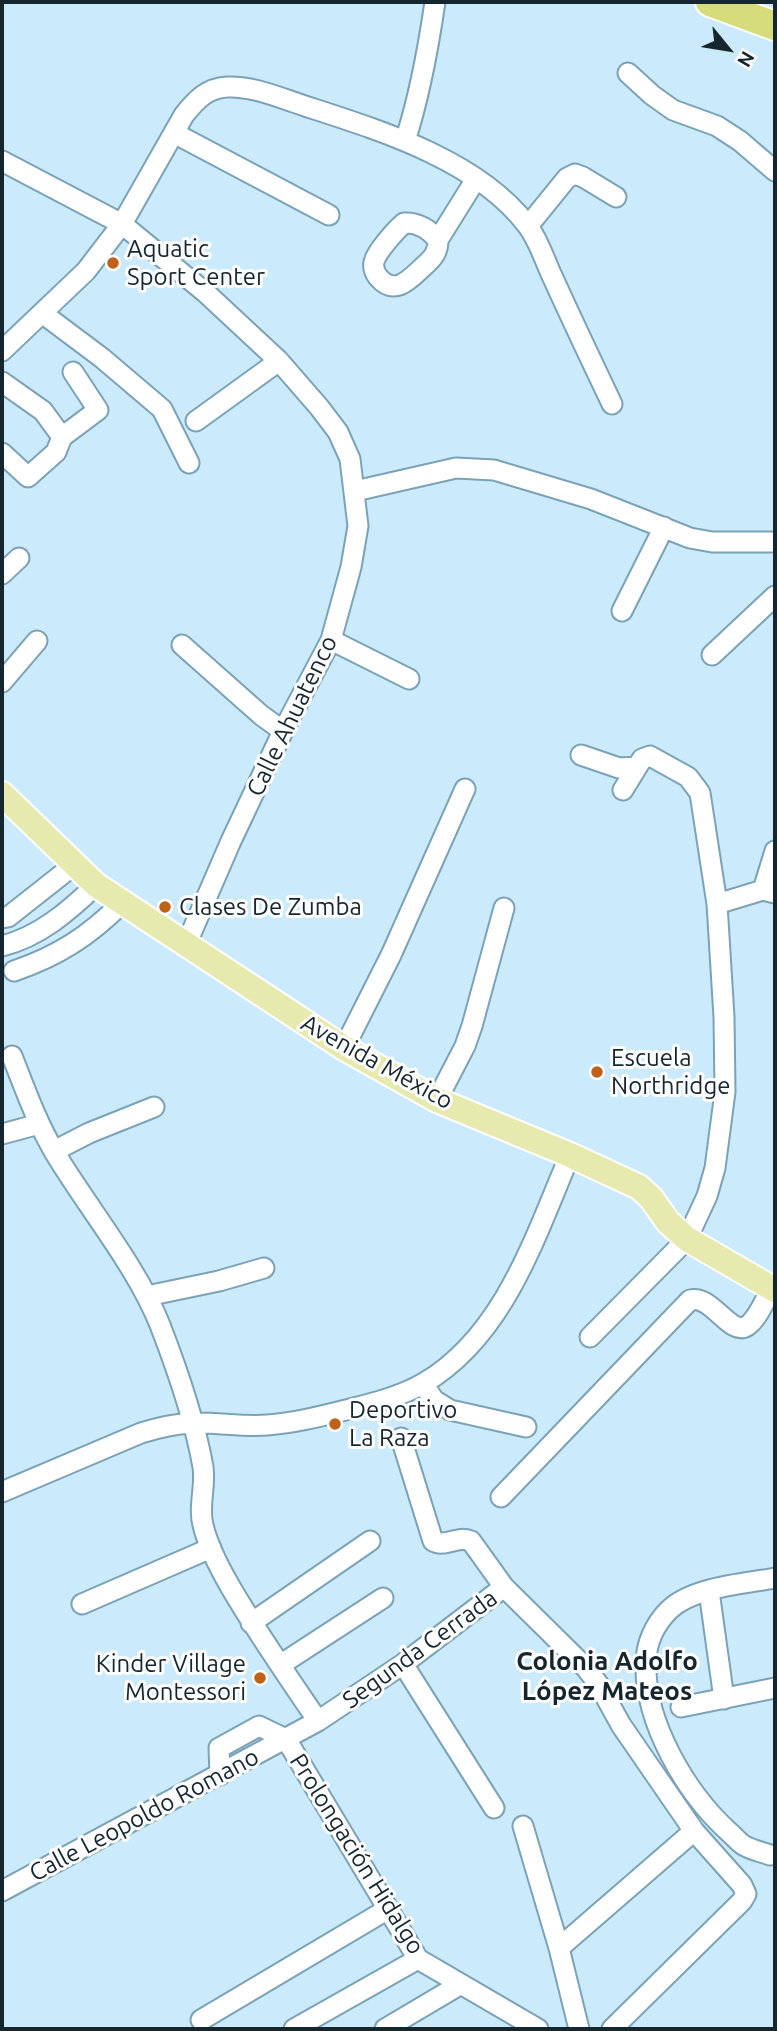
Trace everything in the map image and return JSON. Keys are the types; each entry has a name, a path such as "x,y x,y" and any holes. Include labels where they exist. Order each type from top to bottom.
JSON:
{"highway":[{"path":"710,2 775,26"}],"main road":[{"name":"Avenida México","path":"2,794 96,885 344,1048 437,1100 639,1187 651,1198 668,1222 687,1239 774,1289"}],"street":[{"path":"405,141 419,99 435,2"},
{"path":"628,73 673,110 717,126 740,141 775,172"},
{"path":"2,351 86,271 122,224 195,101 208,91 226,87 250,88 405,141 476,179 499,196 528,226 611,404"},
{"path":"174,133 330,215"},
{"name":"Calle Ahuatenco","path":"2,161 122,224 206,293 279,361 338,432 350,459 358,526 351,567 331,640 231,841 186,945"},
{"path":"528,226 567,178 575,174 616,197"},
{"path":"438,240 476,179"},
{"path":"42,313 102,358 162,409 189,463"},
{"path":"196,421 279,361"},
{"path":"2,453 28,477 56,452 62,438 98,410 73,372"},
{"path":"2,382 43,411 62,438"},
{"path":"355,491 456,468 494,470 591,499 691,538 712,542 775,541"},
{"path":"622,611 664,527"},
{"path":"2,574 19,558"},
{"path":"712,655 775,596"},
{"path":"331,640 409,679"},
{"path":"2,681 37,641"},
{"path":"182,645 261,715 284,731"},
{"path":"581,755 619,768 637,766"},
{"path":"590,1337 687,1239 707,1196 715,1168 725,1092 717,904 700,793 688,777 650,756 642,759 623,790"},
{"path":"344,1048 391,955 465,789"},
{"path":"717,904 769,892 775,851"},
{"path":"2,918 8,917 74,865"},
{"path":"2,946 35,933 60,918 96,885"},
{"path":"14,971 36,964 80,940 122,903"},
{"path":"437,1100 465,1046 472,1026 504,908"},
{"name":"Prolongación Hidalgo","path":"12,1056 39,1124 147,1296 160,1326 193,1423 203,1469 202,1525 211,1548 251,1623 318,1721"},
{"path":"54,1151 89,1133 154,1107"},
{"path":"2,1134 39,1124"},
{"path":"2,1492 141,1433 193,1423 265,1426 314,1419 378,1402 423,1384 449,1365 497,1310 516,1278 570,1155"},
{"path":"147,1296 219,1281 264,1268"},
{"path":"501,1497 690,1300 699,1299 706,1302 732,1325 741,1328 748,1326 754,1319 774,1289"},
{"path":"423,1384 434,1400 450,1410 526,1427"},
{"path":"401,1438 433,1542 439,1544 462,1538 471,1541 504,1587"},
{"path":"251,1623 370,1541"},
{"path":"82,1604 211,1548"},
{"path":"770,1855 744,1846 713,1817 690,1788 659,1727 651,1705 646,1662 648,1644 657,1624 670,1609 687,1597 775,1578"},
{"name":"Segunda Cerrada","path":"286,1739 318,1721 403,1664 504,1587 586,1668 599,1685 621,1725 694,1830 742,1885 746,1894 612,2029"},
{"path":"709,1591 724,1699"},
{"path":"280,1665 383,1598"},
{"path":"403,1664 494,1808"},
{"path":"681,1707 775,1688"},
{"name":"Prolongación Hidalgo","path":"286,1739 418,1959 461,1984 517,2024 538,2029"},
{"name":"Calle Leopoldo Romano","path":"2,1891 286,1739"},
{"path":"523,1826 559,1948 579,2029"},
{"path":"559,1948 694,1830"},
{"path":"201,2020 388,1909"},
{"path":"294,2029 418,1959"},
{"path":"385,2029 461,1984"}],"place":[{"name":"Aquatic Sport Center","path":"113,263"},
{"name":"Clases De Zumba","path":"165,907"},
{"name":"Escuela Northridge","path":"597,1072"},
{"name":"Deportivo La Raza","path":"335,1424"},
{"name":"Kinder Village Montessori","path":"260,1678"}],"district":[{"name":"Colonia Adolfo López Mateos","path":"607,1676"}]}
